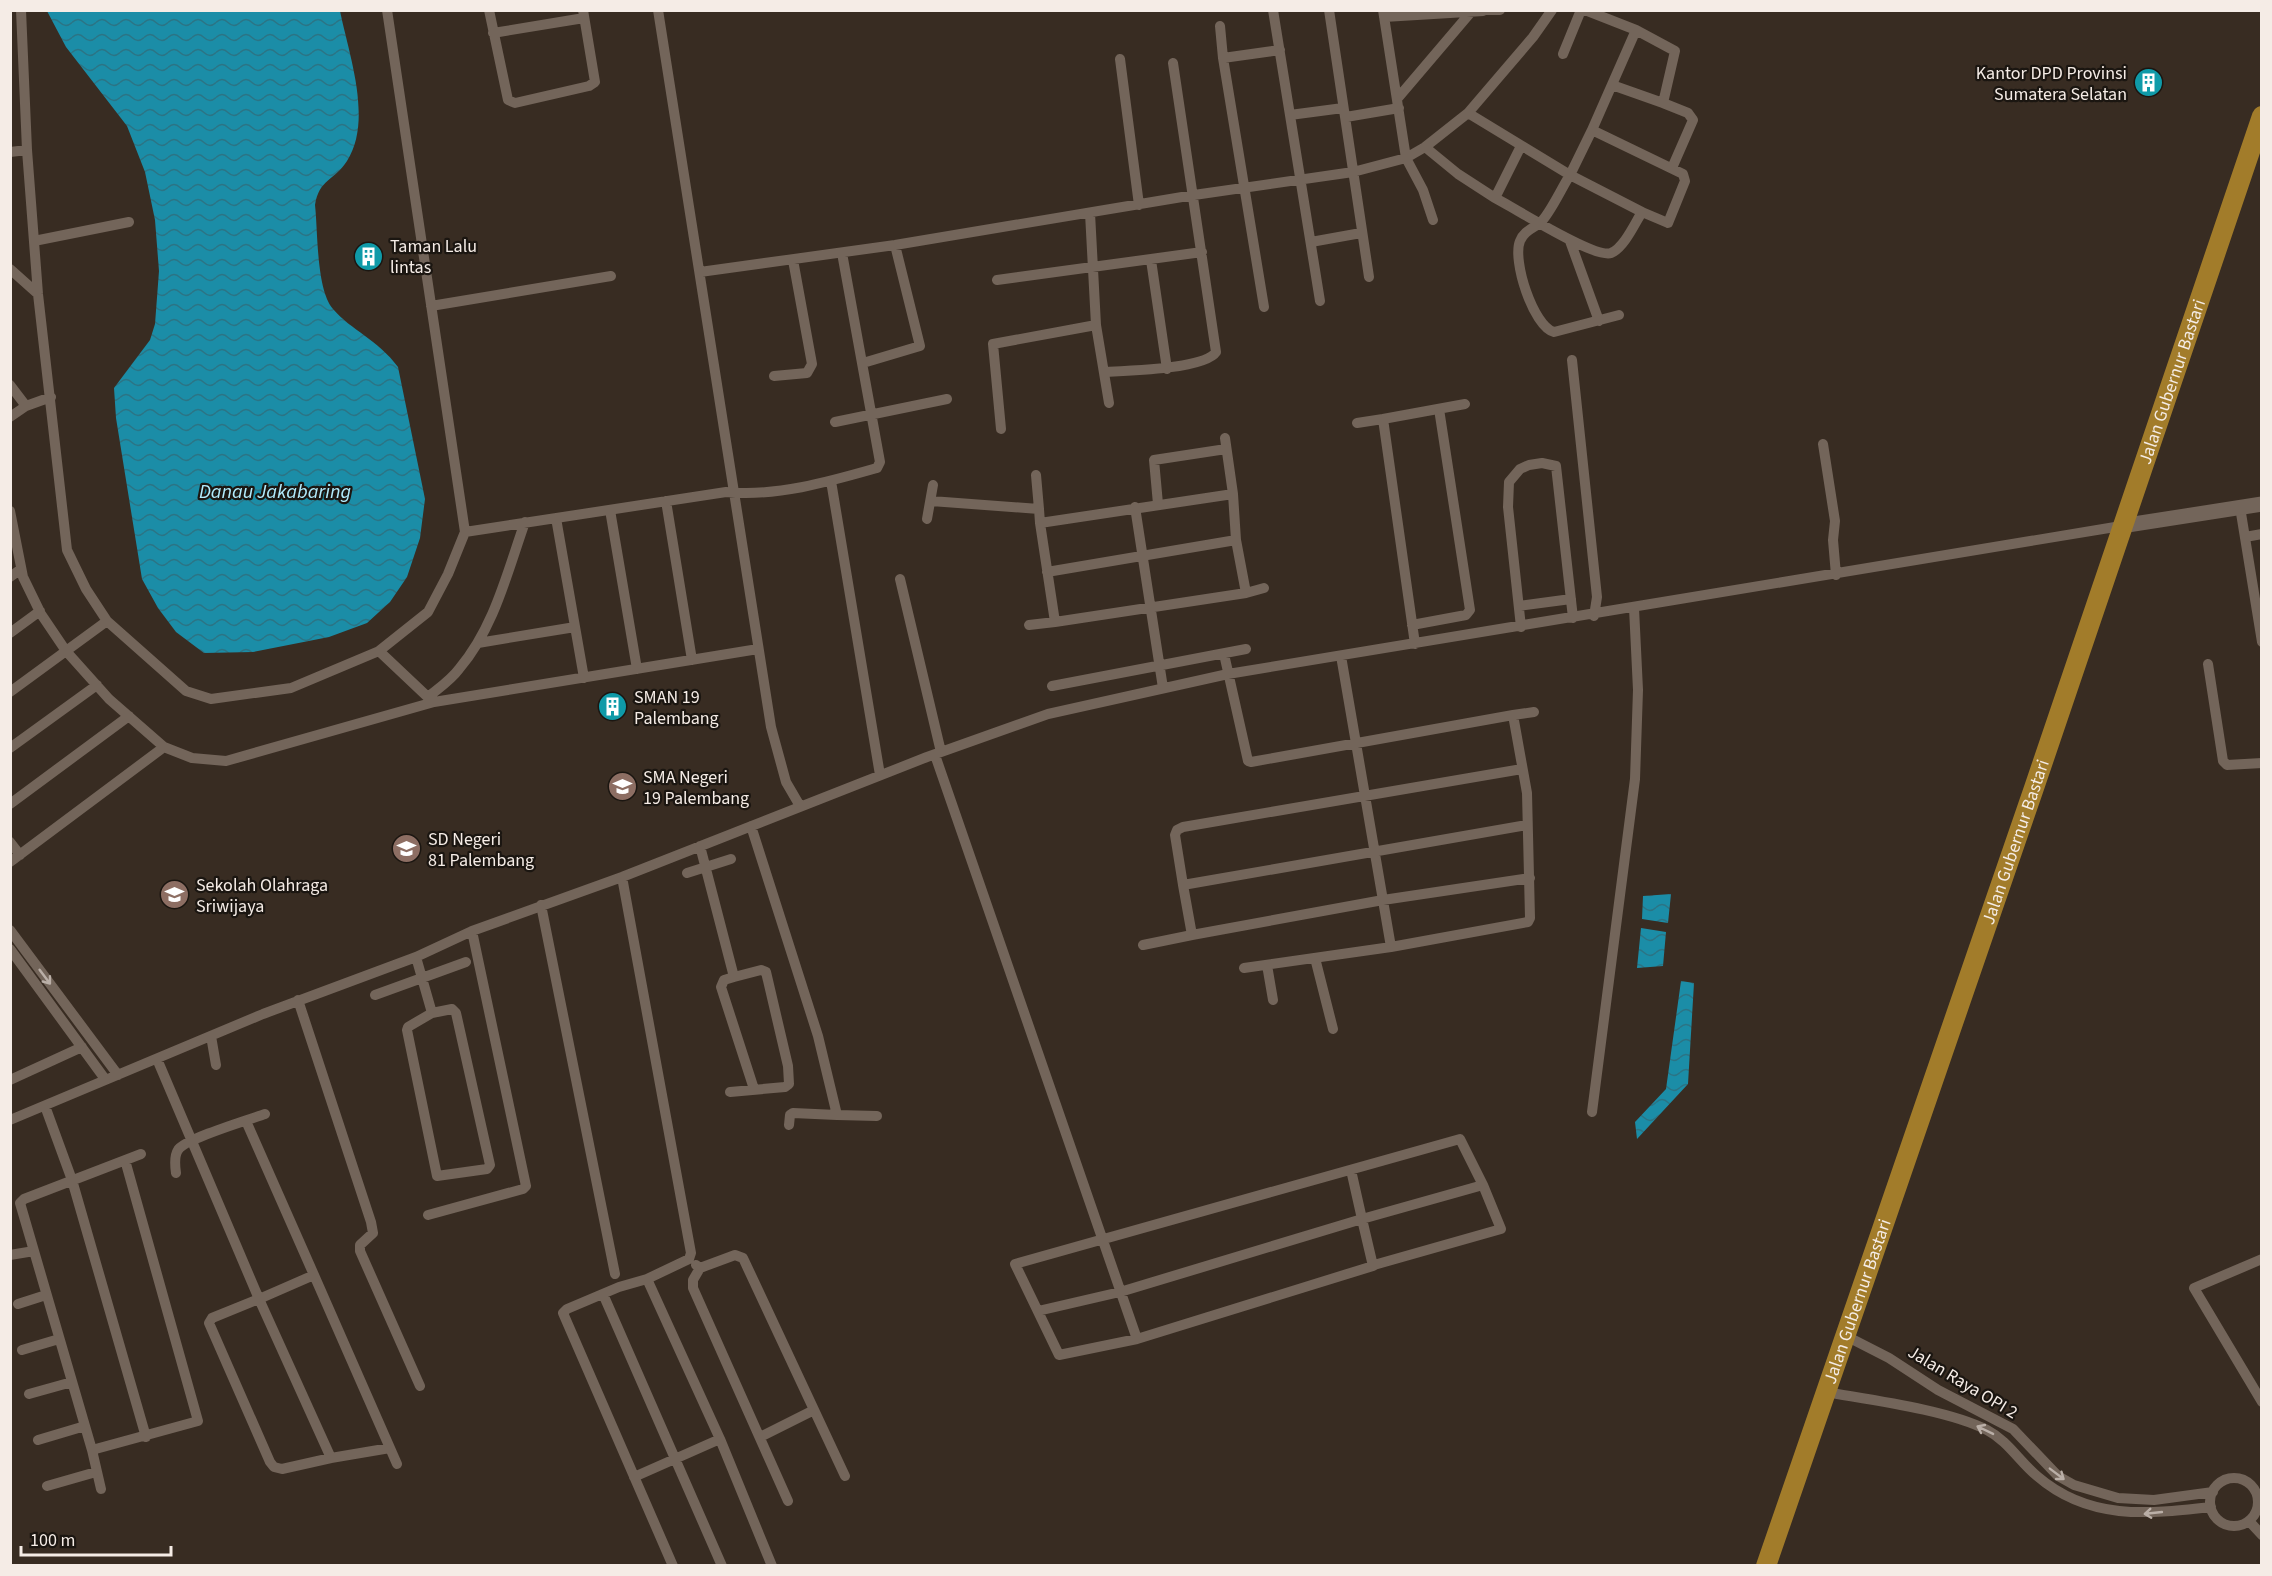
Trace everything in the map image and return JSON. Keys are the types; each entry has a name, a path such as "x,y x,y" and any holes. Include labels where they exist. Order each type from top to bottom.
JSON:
{"highway":[{"name":"Jalan Gubernur Bastari","path":"1766,1566 1846,1336 1895,1185 2128,524 2262,116"}],"street":[{"path":"21,10 27,150 38,294 67,550 86,589 107,621 186,691 212,699 291,688 379,651 428,612 465,532 387,10"},
{"path":"489,10 493,33 508,100 515,103 590,86 595,82 584,14 493,33"},
{"path":"658,10 771,727 786,782 800,806"},
{"path":"1273,10 1320,301"},
{"path":"1329,10 1370,277"},
{"path":"1433,220 1423,190 1406,158 1383,14 1500,10"},
{"path":"699,273 895,245 1194,195 1353,172 1406,158 1425,147 1468,113 1533,37 1552,10"},
{"path":"1563,54 1583,10 1636,30 1676,51 1663,103"},
{"path":"1290,115 1345,112 1398,104 1471,12"},
{"path":"1220,26 1223,58 1264,307"},
{"path":"1619,315 1554,332 1546,328 1532,305 1518,262 1517,250 1528,229 1541,222 1570,175 1636,30"},
{"path":"1223,58 1280,50"},
{"path":"1120,59 1139,205"},
{"path":"1104,372 1167,369 1211,358 1216,352 1173,63"},
{"path":"1612,85 1689,112 1693,120 1672,168"},
{"path":"1468,113 1570,175 1665,223 1669,222 1684,181 1683,174 1592,130"},
{"path":"1495,198 1521,146"},
{"path":"1425,147 1458,174 1495,198 1541,222 1570,241 1599,253 1610,253 1618,249 1642,212"},
{"path":"10,152 27,150"},
{"path":"1090,213 1096,325 1109,403"},
{"path":"34,241 129,222"},
{"path":"1311,242 1362,233"},
{"path":"1570,241 1599,321"},
{"path":"863,363 920,346 895,245"},
{"path":"997,280 1202,252"},
{"path":"465,532 666,501 734,493 747,495 831,481 880,465 842,253"},
{"path":"774,376 807,373 812,364 793,260"},
{"path":"1150,260 1167,369"},
{"path":"10,269 38,294"},
{"path":"430,306 611,276"},
{"path":"1001,429 993,344 1096,325"},
{"path":"1572,360 1597,597 1594,615"},
{"path":"10,385 26,406"},
{"path":"10,417 26,406 51,398"},
{"path":"835,422 947,399"},
{"path":"1357,423 1465,404"},
{"path":"1412,625 1466,615 1470,610 1439,409"},
{"path":"1383,419 1415,644"},
{"path":"1158,504 1154,460 1226,443 1236,540 1246,593"},
{"path":"1823,444 1835,521 1833,540 1836,575"},
{"path":"1521,627 1508,507 1509,482 1520,469 1542,463 1556,466 1573,618"},
{"path":"1036,475 1040,523 1055,622"},
{"path":"831,481 880,775"},
{"path":"927,519 933,486"},
{"path":"1040,523 1233,494"},
{"path":"666,501 692,660"},
{"path":"931,501 1039,509"},
{"path":"10,1120 298,1000 416,957 472,931 622,877 880,775 1036,717 1228,674 1836,575 2128,524 2262,504"},
{"path":"1135,507 1163,688"},
{"path":"2240,507 2258,601 2262,642"},
{"path":"609,510 637,669"},
{"path":"10,511 13,542 21,569 40,611 66,651 97,685 165,747 192,758 226,761 431,700 584,678 758,649"},
{"path":"556,518 584,678"},
{"path":"431,700 458,671 478,643 496,606 525,522"},
{"path":"2245,537 2262,534"},
{"path":"1047,572 1236,540"},
{"path":"10,577 21,569"},
{"path":"900,579 938,754 1137,1339"},
{"path":"1029,626 1246,593 1264,588"},
{"path":"1519,606 1571,599"},
{"path":"1592,1112 1635,779 1638,690 1634,608"},
{"path":"10,633 40,611"},
{"path":"10,692 107,621"},
{"path":"478,643 575,627"},
{"path":"1052,686 1189,662 1246,649"},
{"path":"379,651 431,700"},
{"path":"1224,654 1248,761 1534,712"},
{"path":"1341,656 1391,947"},
{"path":"1189,662 1192,681"},
{"path":"2208,664 2223,761 2227,765 2262,764"},
{"path":"10,748 97,685"},
{"path":"1245,968 1391,947 1528,922 1530,918 1530,878 1527,793 1513,715"},
{"path":"10,804 129,716"},
{"path":"10,843 15,858 165,747"},
{"path":"1192,935 1183,885 1177,830 1183,827 1522,769"},
{"path":"1183,885 1527,825"},
{"path":"751,826 818,1036 837,1115"},
{"path":"700,846 734,977"},
{"path":"687,873 706,869 731,859"},
{"path":"622,877 691,1253 688,1259 647,1279 567,1308 563,1313 673,1566"},
{"path":"1143,945 1383,900 1530,878"},
{"path":"540,905 615,1274"},
{"path":"10,930 118,1075"},
{"path":"428,1215 523,1189 526,1186 472,931"},
{"path":"10,950 105,1079"},
{"path":"416,957 432,1013"},
{"path":"1316,958 1333,1029"},
{"path":"375,995 466,962"},
{"path":"1267,965 1273,1000"},
{"path":"730,1092 787,1086 788,1066 766,972 761,970 724,980 721,987 754,1089"},
{"path":"298,1000 371,1222 373,1233 360,1245 360,1251 420,1386"},
{"path":"452,1009 456,1013 490,1165 487,1169 437,1176 406,1030 432,1013 452,1009"},
{"path":"211,1036 216,1065"},
{"path":"10,1080 82,1047"},
{"path":"157,1059 259,1299 331,1458"},
{"path":"45,1106 72,1180 146,1437"},
{"path":"789,1125 790,1115 793,1113 877,1116"},
{"path":"176,1173 177,1150 237,1122 266,1114"},
{"path":"246,1121 397,1464"},
{"path":"1460,1139 1501,1228 1137,1339 1059,1355 1015,1264 1103,1241 1460,1139"},
{"path":"101,1489 92,1450 20,1203 72,1180 141,1154"},
{"path":"92,1450 198,1421 125,1160"},
{"path":"1351,1170 1374,1265"},
{"path":"1038,1311 1120,1292 1356,1219 1483,1185"},
{"path":"10,1255 34,1251"},
{"path":"788,1500 693,1288 693,1280 700,1268 735,1255 743,1258 845,1476"},
{"path":"688,1259 700,1268"},
{"path":"2261,1261 2194,1288 2262,1402"},
{"path":"314,1275 212,1318 209,1323 274,1467 282,1469 390,1448"},
{"path":"647,1279 720,1439 772,1566"},
{"path":"18,1304 46,1294"},
{"path":"603,1294 722,1566"},
{"name":"Jalan Raya OPI 2","path":"1846,1336 1889,1358 1938,1390 2013,1429 2058,1476 2074,1485 2118,1498 2154,1500 2212,1492 2219,1483 2230,1478 2241,1479 2251,1484 2257,1493 2256,1513 2249,1521"},
{"path":"22,1350 59,1339"},
{"path":"29,1394 72,1382"},
{"name":"Jalan Raya OPI 2","path":"1826,1392 1956,1418 1986,1429 2002,1439 2035,1475 2054,1490 2093,1507 2143,1514 2211,1507"},
{"path":"760,1437 814,1410"},
{"path":"38,1440 85,1426"},
{"path":"634,1478 720,1439"},
{"path":"47,1486 96,1472"},
{"path":"2212,1492 2211,1507 2217,1518 2226,1524 2238,1525 2249,1521 2262,1535"}],"water":[{"name":"Danau Jakabaring","path":"47,11 340,11 357,87 358,126 355,145 347,161 320,190 315,205 323,288 333,309 382,350 398,367 425,499 420,538 407,577 390,602 367,623 329,637 253,652 204,653 176,632 158,608 142,579 116,418 114,388 150,340 155,324 159,271 155,220 145,172 127,126 66,47"},
{"path":"1671,894 1668,923 1642,919 1643,896"},
{"path":"1641,928 1666,932 1663,966 1637,968"},
{"path":"1681,981 1694,983 1688,1084 1637,1139 1635,1122 1666,1089"}],"place":[{"name":"Kantor DPD Provinsi Sumatera Selatan","path":"2148,83"},
{"name":"Taman Lalu lintas","path":"369,256"},
{"name":"SMAN 19 Palembang","path":"613,707"},
{"name":"SMA Negeri 19 Palembang","path":"622,787"},
{"name":"SD Negeri 81 Palembang","path":"407,849"},
{"name":"Sekolah Olahraga Sriwijaya","path":"175,895"}]}
